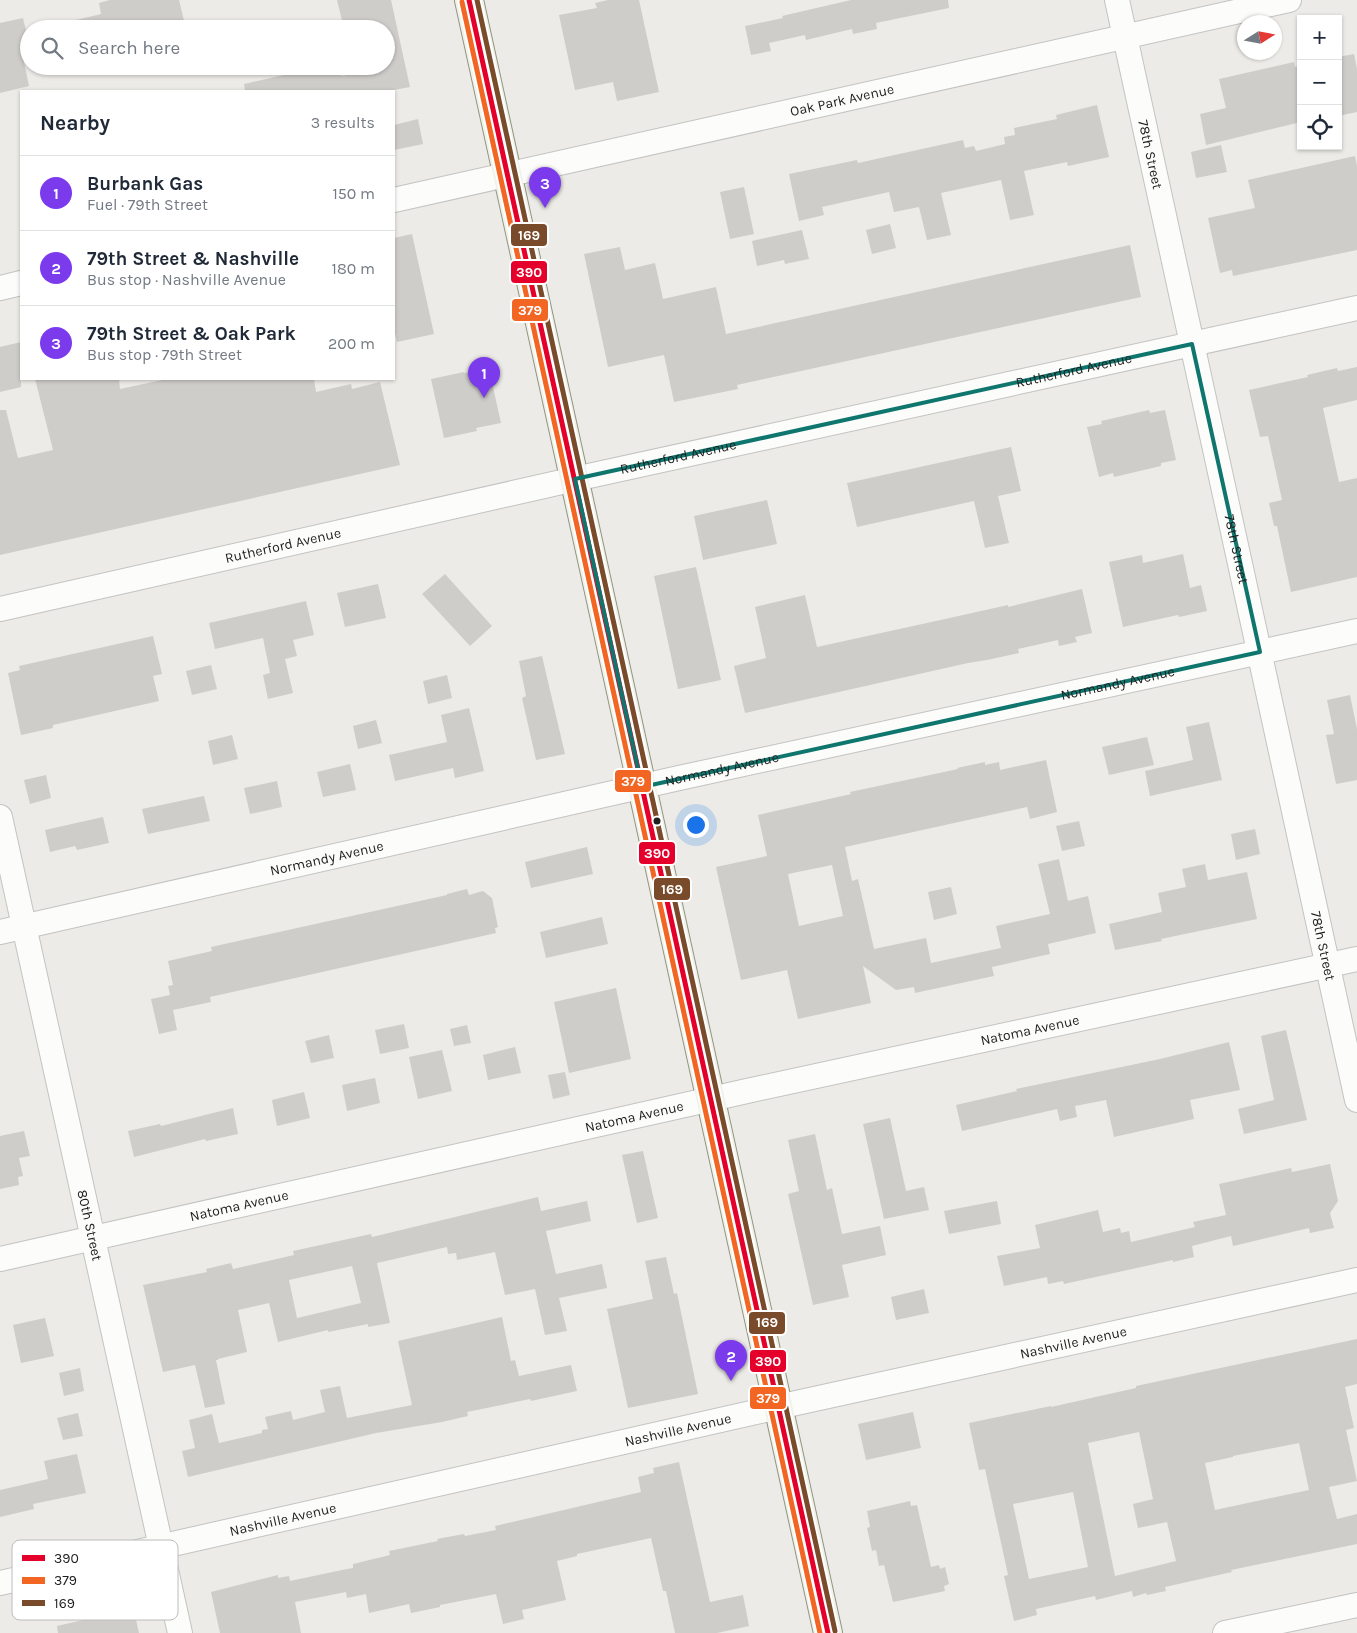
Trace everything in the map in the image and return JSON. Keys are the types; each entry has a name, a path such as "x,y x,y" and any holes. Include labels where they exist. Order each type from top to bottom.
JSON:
{"main road":[{"path":"469,0 828,1633"}],"street":[{"name":"78th Street","path":"1117,0 1357,1100"},
{"name":"Oak Park Avenue","path":"395,200 1289,0"},
{"path":"0,288 20,284"},
{"name":"Rutherford Avenue","path":"0,609 575,479 1357,308"},
{"name":"Normandy Avenue","path":"0,932 642,787 1357,631"},
{"name":"80th Street","path":"0,818 158,1540"},
{"name":"Natoma Avenue","path":"0,1259 711,1099 1357,959"},
{"name":"Nashville Avenue","path":"178,1543 778,1407 1357,1280"},
{"path":"1225,1633 1357,1605"},
{"name":"80th Street","path":"177,1620 180,1633"}],"highlighted area":[{"path":"1192,344 1260,652 642,787 575,479"}],"building":[{"path":"110,0 179,0 184,20 76,20 101,14 99,3"},
{"path":"337,0 391,0 410,87 394,90 245,90 244,84 284,75 395,75 395,20 342,20"},
{"path":"608,0 639,0 659,92 617,101 613,82 575,90 559,15 597,8 595,3"},
{"path":"851,0 948,0 949,8 876,23 877,29 853,34 852,29 806,40 805,35 769,43 771,51 751,55 745,26"},
{"path":"23,18 23,20 20,20 20,75 27,75 29,86 0,93 0,23"},
{"path":"1354,54 1357,69 1357,112 1342,115 1342,60 1342,56"},
{"path":"1294,62 1295,67 1297,67 1297,123 1206,145 1200,114 1226,108 1219,79"},
{"path":"1097,105 1109,157 1068,166 1067,162 1024,171 1034,215 1010,220 1001,180 941,193 951,235 927,240 919,207 894,212 889,192 822,207 824,215 799,221 789,174 857,160 858,163 963,140 965,148 974,146 976,151 1005,144 1004,137 1015,135 1014,128 1057,119 1056,115"},
{"path":"418,119 423,144 395,150 395,125"},
{"path":"1221,145 1227,172 1196,178 1191,152"},
{"path":"1355,156 1357,166 1357,250 1233,276 1232,270 1220,273 1208,218 1255,208 1248,180"},
{"path":"744,187 754,234 730,239 720,192"},
{"path":"890,224 896,248 872,254 866,230"},
{"path":"802,230 809,259 785,264 784,260 757,266 752,241"},
{"path":"412,234 434,334 397,342 395,333 395,238"},
{"path":"1130,245 1141,297 737,385 738,389 674,402 664,355 608,367 584,254 620,247 625,270 655,263 663,299 716,287 726,334"},
{"path":"20,342 21,387 0,392 0,347"},
{"path":"1357,367 1357,400 1323,408 1339,482 1357,478 1357,577 1291,592 1277,526 1274,526 1269,503 1282,500 1268,436 1260,437 1249,390 1308,377 1307,375 1337,368 1338,371"},
{"path":"489,369 501,423 476,428 477,431 444,438 431,379"},
{"path":"35,380 119,380 120,389 162,380 314,380 316,392 351,384 352,389 380,382 400,465 0,555 0,410 6,410 18,458 53,450"},
{"path":"1149,410 1150,413 1165,410 1176,460 1161,463 1161,466 1114,477 1113,473 1099,477 1087,427 1102,424 1101,421"},
{"path":"1011,447 1021,491 998,496 1009,543 985,548 974,501 857,527 847,483"},
{"path":"767,500 777,544 703,560 694,516"},
{"path":"1183,554 1190,588 1201,585 1207,611 1123,627 1109,562 1142,555 1143,563"},
{"path":"696,567 721,680 678,689 654,576"},
{"path":"445,574 492,626 470,646 422,594"},
{"path":"378,584 386,618 345,627 337,593"},
{"path":"1082,589 1092,633 1075,637 1077,642 1059,646 1058,640 1018,649 1019,653 745,713 734,666 766,658 755,607 805,595 817,647 1008,605 1008,607"},
{"path":"306,601 314,635 293,640 297,656 285,659 293,693 268,699 263,675 270,673 263,638 215,649 209,623"},
{"path":"153,636 162,674 153,676 159,701 53,725 53,728 21,735 8,673 20,670 19,666"},
{"path":"542,656 565,754 536,760 522,698 526,696 519,661"},
{"path":"211,665 217,689 192,695 186,671"},
{"path":"447,675 452,698 428,704 423,681"},
{"path":"1350,695 1357,729 1357,780 1336,784 1326,735 1334,734 1327,700"},
{"path":"469,708 484,771 455,778 453,768 395,781 389,755 447,742 441,715"},
{"path":"376,720 382,743 358,749 353,726"},
{"path":"1209,722 1222,780 1150,796 1145,771 1193,760 1186,727"},
{"path":"232,735 238,759 213,765 208,741"},
{"path":"1147,737 1154,765 1109,775 1102,747"},
{"path":"1046,760 1057,812 1030,819 1027,807 845,847 852,881 858,879 874,949 926,938 931,963 1001,948 996,926 1050,914 1038,864 1059,859 1068,901 1088,896 1096,933 1048,944 1050,954 992,967 994,976 915,993 914,987 896,990 863,966 871,1003 798,1019 787,970 741,980 716,867 767,856 758,815 985,762 985,765 999,762 1000,770","holes":["832,865 843,916 799,926 788,874"]},
{"path":"350,764 356,790 323,797 317,772"},
{"path":"46,775 51,798 30,804 24,780"},
{"path":"277,781 282,807 250,814 244,788"},
{"path":"204,796 210,821 148,834 142,809"},
{"path":"103,817 109,843 77,850 75,846 50,852 45,830"},
{"path":"1079,821 1085,846 1062,851 1056,826"},
{"path":"1255,829 1260,854 1236,860 1231,834"},
{"path":"587,847 593,874 531,888 525,862"},
{"path":"1205,864 1208,880 1247,872 1257,919 1115,950 1109,924 1162,912 1158,893 1186,887 1182,869"},
{"path":"951,887 957,914 934,920 928,892"},
{"path":"467,889 469,895 483,891 492,898 498,927 495,928 496,933 210,997 211,1002 173,1010 177,1030 159,1034 151,999 170,995 168,986 173,985 168,961 212,951 211,947"},
{"path":"602,917 608,944 546,958 540,932"},
{"path":"616,988 631,1059 569,1073 554,1002"},
{"path":"404,1024 409,1048 380,1054 375,1030"},
{"path":"467,1025 471,1043 454,1046 450,1029"},
{"path":"1286,1030 1307,1120 1244,1134 1238,1109 1274,1100 1261,1036"},
{"path":"329,1035 334,1058 311,1063 305,1041"},
{"path":"1229,1042 1240,1090 1190,1100 1194,1119 1114,1137 1106,1100 1075,1106 1077,1117 1060,1121 1057,1109 962,1131 956,1105 1017,1091 1016,1089 1160,1059"},
{"path":"515,1047 521,1073 488,1080 483,1055"},
{"path":"442,1050 452,1091 418,1099 409,1057"},
{"path":"565,1072 570,1095 553,1099 548,1075"},
{"path":"375,1078 380,1103 347,1111 342,1085"},
{"path":"304,1092 310,1118 277,1126 272,1100"},
{"path":"233,1108 238,1134 206,1141 205,1139 134,1157 128,1131 160,1124 161,1126"},
{"path":"890,1118 906,1191 924,1187 929,1210 884,1219 863,1124"},
{"path":"24,1131 30,1156 19,1158 23,1176 18,1177 19,1185 0,1189 0,1136"},
{"path":"815,1134 827,1190 832,1188 842,1234 880,1226 886,1255 842,1265 849,1297 813,1305 788,1194 799,1191 788,1140"},
{"path":"643,1151 658,1218 637,1223 622,1155"},
{"path":"1330,1164 1338,1201 1330,1213 1334,1228 1310,1233 1309,1228 1233,1246 1231,1236 1192,1246 1194,1257 1173,1262 1173,1260 1064,1284 1063,1281 1048,1284 1047,1277 1004,1286 997,1256 1040,1248 1035,1225 1098,1210 1103,1232 1120,1228 1121,1233 1129,1231 1131,1242 1195,1227 1193,1222 1226,1215 1219,1184 1291,1168 1292,1172"},
{"path":"538,1197 541,1211 587,1201 591,1221 546,1231 556,1274 602,1264 607,1288 559,1298 567,1331 545,1335 535,1289 505,1295 495,1252 457,1260 456,1253 448,1254 447,1247 377,1263 390,1323 368,1327 368,1324 328,1332 328,1330 278,1342 269,1303 238,1310 247,1352 216,1360 225,1404 205,1408 195,1365 163,1372 143,1285 207,1272 206,1269 231,1263 233,1269 294,1255 293,1251 371,1234 372,1237","holes":["352,1266 361,1303 297,1318 289,1280"]},
{"path":"997,1201 1001,1224 949,1234 944,1211"},
{"path":"666,1257 674,1294 677,1293 698,1394 628,1408 607,1309 653,1299 645,1261"},
{"path":"924,1289 929,1313 896,1320 891,1297"},
{"path":"502,1317 511,1361 515,1360 519,1376 571,1365 577,1391 467,1412 468,1416 376,1433 188,1477 182,1451 195,1448 189,1420 212,1414 219,1443 262,1433 262,1430 268,1429 265,1417 291,1411 293,1420 325,1412 320,1390 340,1386 347,1418 412,1405 398,1341"},
{"path":"45,1318 54,1356 21,1363 13,1325"},
{"path":"1357,1339 1357,1384 1345,1387 1354,1428 1346,1430 1357,1481 1329,1487 1337,1519 1357,1514 1357,1544 1231,1570 1232,1572 1165,1587 1166,1591 1147,1595 1146,1593 1133,1597 1132,1591 1096,1600 1095,1596 1036,1609 1037,1615 1014,1621 1004,1576 1008,1575 985,1469 979,1470 969,1423 1051,1407 1136,1388 1136,1386","holes":["1139,1432 1153,1499 1133,1504 1138,1528 1167,1522 1176,1561 1115,1576 1088,1443","1299,1443 1309,1490 1215,1510 1205,1463","1073,1492 1088,1567 1029,1579 1013,1504"]},
{"path":"80,1368 84,1391 64,1396 59,1373"},
{"path":"913,1412 921,1448 866,1460 858,1424"},
{"path":"78,1413 83,1436 63,1440 57,1418"},
{"path":"77,1454 86,1493 33,1504 34,1509 0,1517 0,1490 48,1479 44,1461"},
{"path":"679,1462 710,1602 743,1595 749,1626 717,1633 675,1633 666,1591 663,1591 651,1538 577,1554 577,1556 557,1561 566,1600 522,1610 524,1619 503,1624 496,1594 411,1613 409,1604 369,1613 366,1594 347,1598 346,1592 295,1602 301,1633 220,1633 211,1592 278,1575 278,1578 289,1576 290,1581 353,1568 353,1564 390,1555 389,1551 438,1541 437,1539 496,1530 495,1526 641,1492 638,1477 654,1473 653,1468"},
{"path":"910,1501 911,1506 917,1505 931,1567 939,1565 940,1569 945,1567 949,1584 944,1586 945,1591 893,1602 884,1565 879,1566 876,1550 872,1551 867,1528 870,1527 867,1511"},
{"path":"83,1620 136,1620 139,1633 58,1633 57,1626"}],"transit line":[{"name":"390","path":"469,0 828,1633"},
{"name":"169","path":"477,0 835,1631"},
{"name":"379","path":"462,2 820,1633"}],"place":[{"name":"79th Street & Oak Park","path":"545,208"},
{"name":"Burbank Gas","path":"484,398"},
{"name":"79th Street & Nashville","path":"731,1381"}]}
